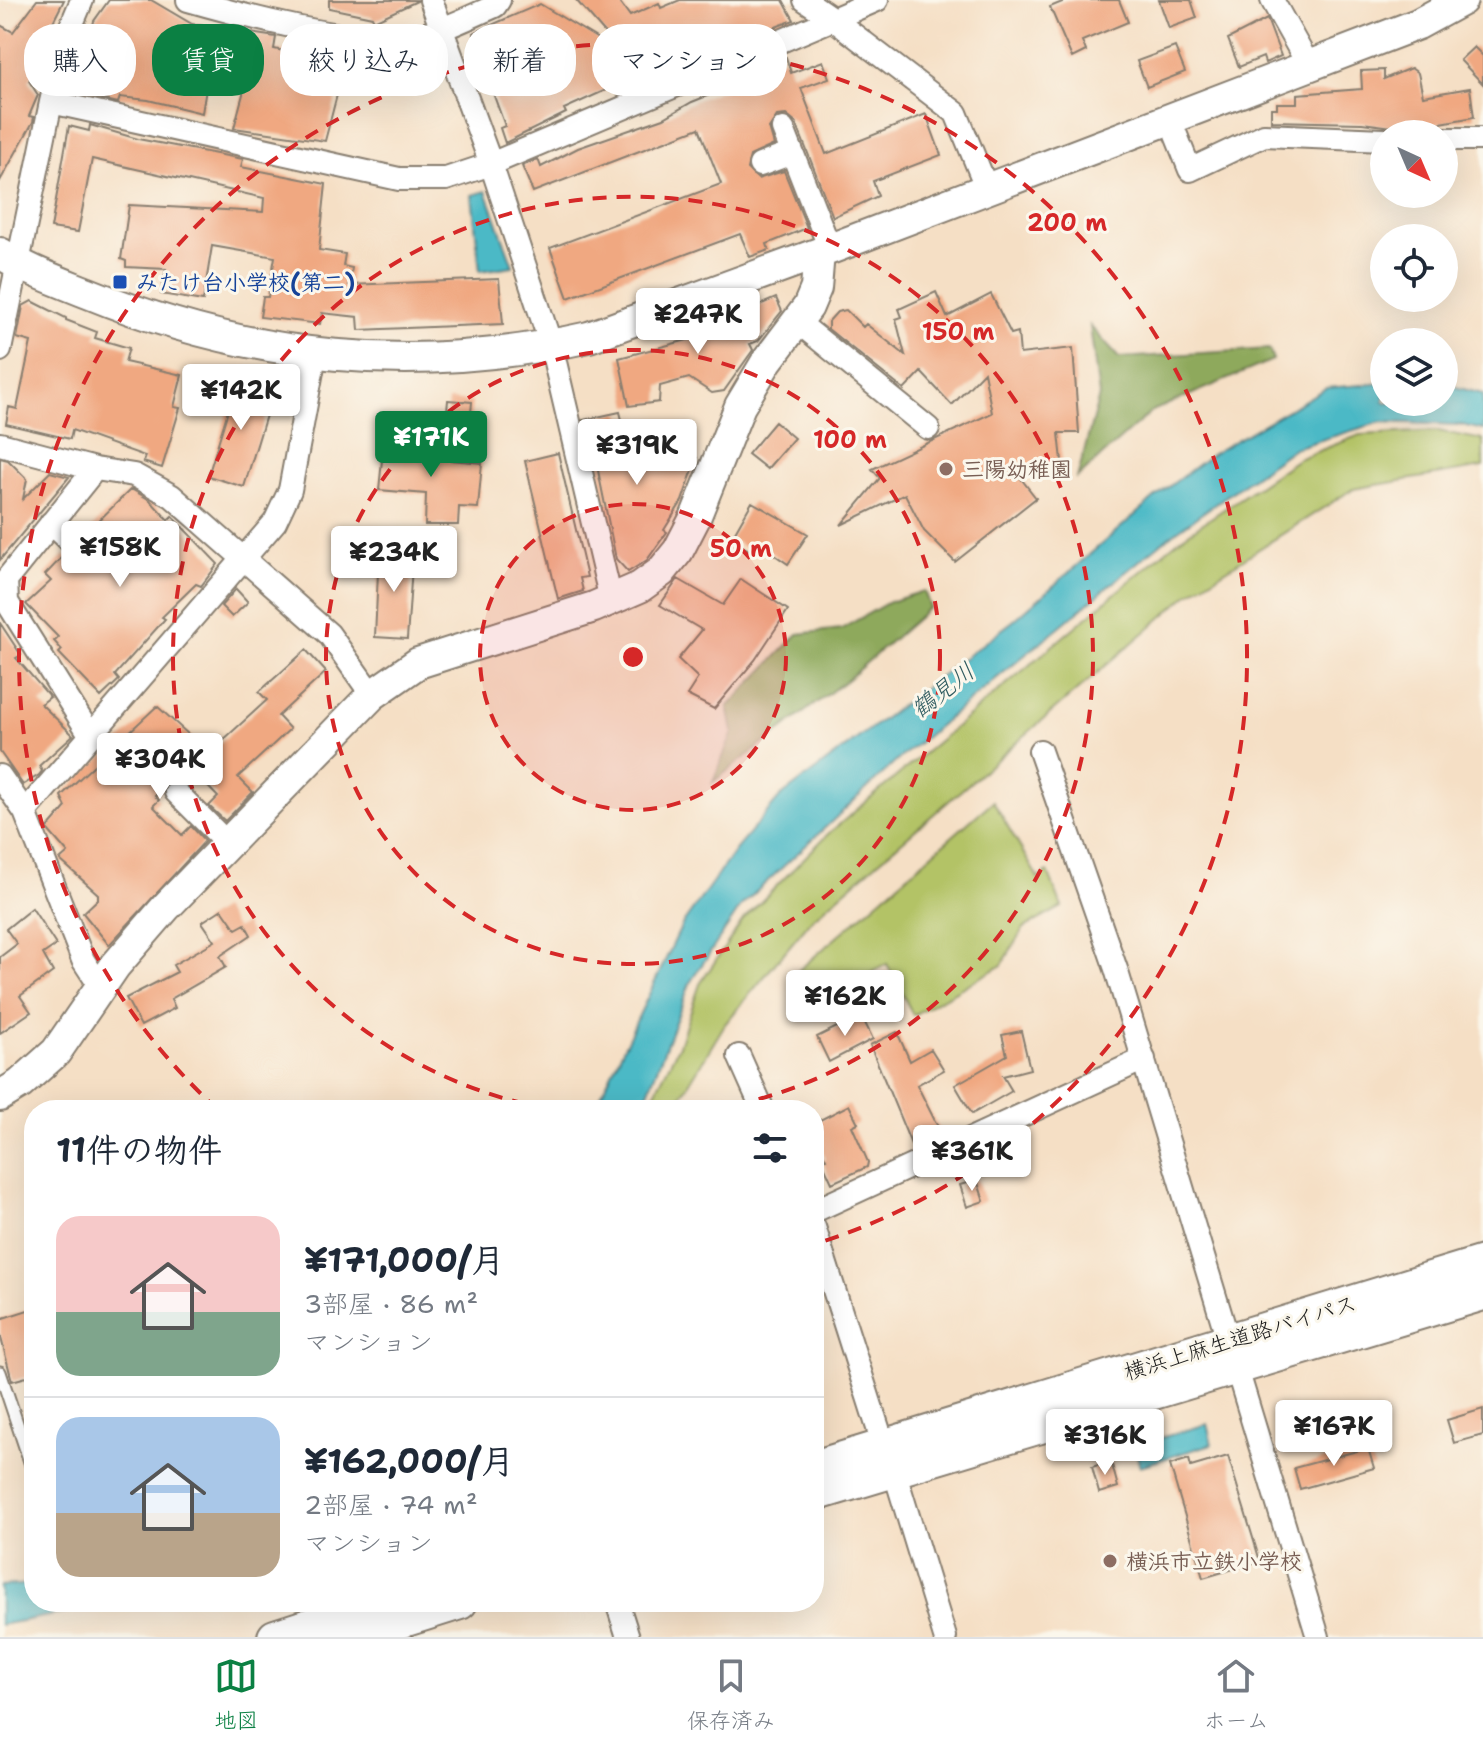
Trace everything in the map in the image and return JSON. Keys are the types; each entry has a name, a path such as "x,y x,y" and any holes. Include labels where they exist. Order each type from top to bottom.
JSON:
{"main road":[{"name":"横浜上麻生道路バイパス","path":"1233,1354 1483,1263"},
{"name":"横浜上麻生道路バイパス","path":"824,1489 889,1458 1233,1354 1483,1293"},
{"name":"横浜上麻生道路バイパス","path":"824,1467 889,1458"},
{"path":"275,1637 352,1612"},
{"path":"349,1637 428,1612"}],"street":[{"path":"0,350 9,258 66,38 82,0"},
{"path":"188,0 292,24"},
{"path":"431,0 440,24"},
{"path":"448,26 495,6 499,0"},
{"path":"805,0 956,113 987,189"},
{"path":"51,102 399,179 446,179 491,164 877,0"},
{"path":"1272,0 1309,66"},
{"path":"9,258 125,308 226,338 315,355 436,359 551,345 589,337 1170,120 1418,24 1462,0"},
{"path":"448,46 551,345 611,600"},
{"path":"1170,120 1190,170 1264,135 1370,139"},
{"path":"0,1096 20,1084 56,1052 100,986 166,907 227,843 260,814 372,695 418,663 611,600 640,587 661,572 678,551 720,461 740,406 767,361 799,323 816,288 824,251 783,129"},
{"path":"1458,139 1483,139"},
{"path":"760,165 792,153"},
{"path":"799,323 928,428"},
{"path":"25,812 246,560 275,522 290,490 315,355"},
{"path":"0,444 95,469 134,475 172,496 329,634 372,695"},
{"path":"91,736 7,602 6,580 95,469"},
{"path":"51,523 86,556"},
{"path":"1040,751 1144,1059 1318,1637"},
{"path":"0,776 25,812 83,960 100,986"},
{"path":"176,792 227,843"},
{"path":"739,1056 759,1100"},
{"path":"824,1206 1144,1059"},
{"path":"824,1258 945,1637"},
{"path":"620,1612 628,1637"}],"lane":[{"path":"0,1372 24,1444"}],"green space":[{"path":"1090,326 1119,358 1269,349 1273,360 1152,411 1077,478 1099,396"},
{"path":"1438,431 1483,440 1483,467 1353,489 1190,593 812,919 725,1024 679,1100 651,1100 679,1045 700,984 743,920 829,833 1181,538 1298,459 1360,435"},
{"path":"924,591 930,607 849,678 713,782 733,732 728,707 798,634 841,629 889,602"},
{"path":"993,801 1038,878 1048,872 1062,907 1024,928 1002,965 913,1015 887,964 812,1006 791,977"}],"water":[{"path":"486,191 513,266 480,271 472,195"},
{"name":"鶴見川","path":"1370,384 1370,416 1458,416 1458,388 1483,394 1483,430 1462,425 1381,422 1294,448 1167,538 900,758 742,905 691,981 645,1100 599,1100 682,925 736,849 780,797 1013,621 1158,495 1212,454 1326,388"},
{"path":"1207,1424 1212,1444 1140,1466 1134,1446"},
{"path":"24,1585 24,1612 70,1612 0,1625 0,1586"}],"building":[{"path":"37,0 64,0 52,24 24,24 24,96 38,96 29,116 34,117 33,122 0,181 0,25 13,32"},
{"path":"109,0 151,0 192,24 152,24 152,96 205,96 202,113 148,100 120,97 118,103 97,98 136,96 136,24 93,24"},
{"path":"329,0 417,1 374,21 372,17 329,8"},
{"path":"576,0 618,0 630,16 659,3 661,8 680,0 783,0 794,20 783,24 597,24"},
{"path":"1067,0 1119,0 1128,22 1082,41 1086,51 1072,58 1050,7"},
{"path":"1159,0 1191,0 1197,18 1169,28"},
{"path":"540,4 573,24 494,24"},
{"path":"1267,19 1281,56 1265,63 1263,57 1239,67 1228,39"},
{"path":"576,26 592,35 593,96 505,143 500,128 505,126 494,96 576,96"},
{"path":"264,35 276,37 274,49 280,50 280,96 337,96 325,141 234,128 242,96 264,96"},
{"path":"1175,47 1185,72 1147,87 1137,61"},
{"path":"1474,47 1483,56 1483,84 1460,60"},
{"path":"787,60 791,73 823,61 829,78 801,88 826,154 926,114 941,155 873,181 878,196 833,217 796,123 786,115 777,116 769,128 774,145 750,156 747,169 758,179 784,171 807,228 767,244 769,250 750,257 740,234 568,298 550,248 721,184 699,128 533,192 522,166 538,159 541,167 578,148 664,118 707,96 787,96"},
{"path":"1411,68 1418,73 1423,96 1470,88 1474,117 1458,120 1370,120 1370,124 1271,121 1271,108 1277,108 1277,103 1297,103 1297,94 1362,89 1361,71 1384,70 1384,79"},
{"path":"90,125 138,139 243,159 241,167 326,184 319,250 345,254 343,266 352,268 349,285 499,279 503,324 359,330 358,317 322,313 320,324 260,317 263,297 268,297 275,257 212,246 203,301 161,294 166,269 126,267 126,261 121,259 129,205 263,212 264,198 92,159 78,232 51,228 69,126 89,131"},
{"path":"936,292 947,317 991,294 1011,334 1018,332 1020,354 1073,348 1079,433 1059,433 1063,470 1019,476 1036,498 955,562 924,531 905,494 841,525 880,478 872,469 992,413 984,372 952,405 921,372 904,390 828,329 828,322 837,312 846,310 863,327 866,324 905,355 896,319 902,317 899,309"},
{"path":"776,298 782,311 758,341 750,344 753,350 724,391 712,393 689,378 660,386 659,402 629,406 619,358 710,334 707,327"},
{"path":"32,301 66,320 97,332 95,338 129,348 125,362 182,375 174,407 180,408 162,468 143,462 145,456 72,430 70,439 6,424 9,407 17,409 31,342 17,338 23,306"},
{"path":"238,378 274,389 244,487 208,476"},
{"path":"448,400 472,402 470,424 446,422"},
{"path":"620,412 627,439 648,435 650,442 697,458 682,501 664,530 667,532 647,560 628,572 616,559 592,441 588,442 583,420"},
{"path":"775,422 794,438 767,469 748,454"},
{"path":"393,434 433,436 430,458 482,463 478,508 459,507 458,525 425,525 426,494 379,490 382,460 390,460"},
{"path":"558,453 587,577 580,578 583,591 558,599 525,461"},
{"path":"0,458 8,460 27,479 23,499 50,472 69,477 0,560"},
{"path":"131,489 150,500 168,520 172,516 218,564 201,586 196,584 162,617 165,619 115,675 119,680 101,697 59,653 62,650 54,641 58,637 26,604 51,581 45,575 64,555 82,569 97,565 99,551 84,535"},
{"path":"752,502 808,534 788,564 759,544 754,553 731,539"},
{"path":"379,551 413,552 407,639 375,637"},
{"path":"678,579 723,605 741,579 788,610 755,660 714,709 687,695 698,678 678,659 702,630 660,605"},
{"path":"236,589 248,602 232,617 221,606"},
{"path":"0,623 21,655 16,658 50,697 41,704 73,735 39,766 42,771 39,775 23,785 0,752"},
{"path":"306,650 326,672 278,716 290,729 238,777 253,792 225,821 209,806 218,797 187,765 155,796 159,800 153,806 182,835 191,826 205,841 109,945 83,913 98,899 98,894 60,860 68,853 47,829 66,807 61,796 157,706 209,753 267,700 259,692"},
{"path":"32,908 56,945 43,954 53,972 20,996 31,1012 0,1033 0,957 17,944 6,929"},
{"path":"222,909 236,929 245,924 251,935 220,956 226,967 171,999 175,1008 141,1026 126,998 177,972 173,965 215,941 202,922"},
{"path":"861,1015 873,1039 829,1062 817,1037"},
{"path":"1021,1031 1030,1069 1003,1076 1012,1091 972,1114 955,1085 1007,1055 1002,1035"},
{"path":"897,1032 910,1061 931,1049 944,1070 917,1085 941,1133 913,1149 870,1045"},
{"path":"849,1105 858,1123 852,1126 868,1162 867,1167 832,1183 824,1165 824,1118"},
{"path":"977,1180 984,1201 967,1207 960,1185"},
{"path":"24,1311 24,1378 12,1381 0,1334 0,1319"},
{"path":"1483,1409 1483,1435 1454,1443 1447,1420"},
{"path":"1368,1448 1374,1468 1300,1489 1294,1468"},
{"path":"1228,1456 1260,1561 1203,1578 1170,1465 1189,1459 1191,1467"},
{"path":"1111,1461 1118,1487 1099,1493 1092,1467"}],"place":[{"name":"みたけ台小学校(第二)","path":"120,282"},
{"name":"三陽幼稚園","path":"946,469"},
{"name":"横浜市立鉄小学校","path":"1110,1561"}]}
